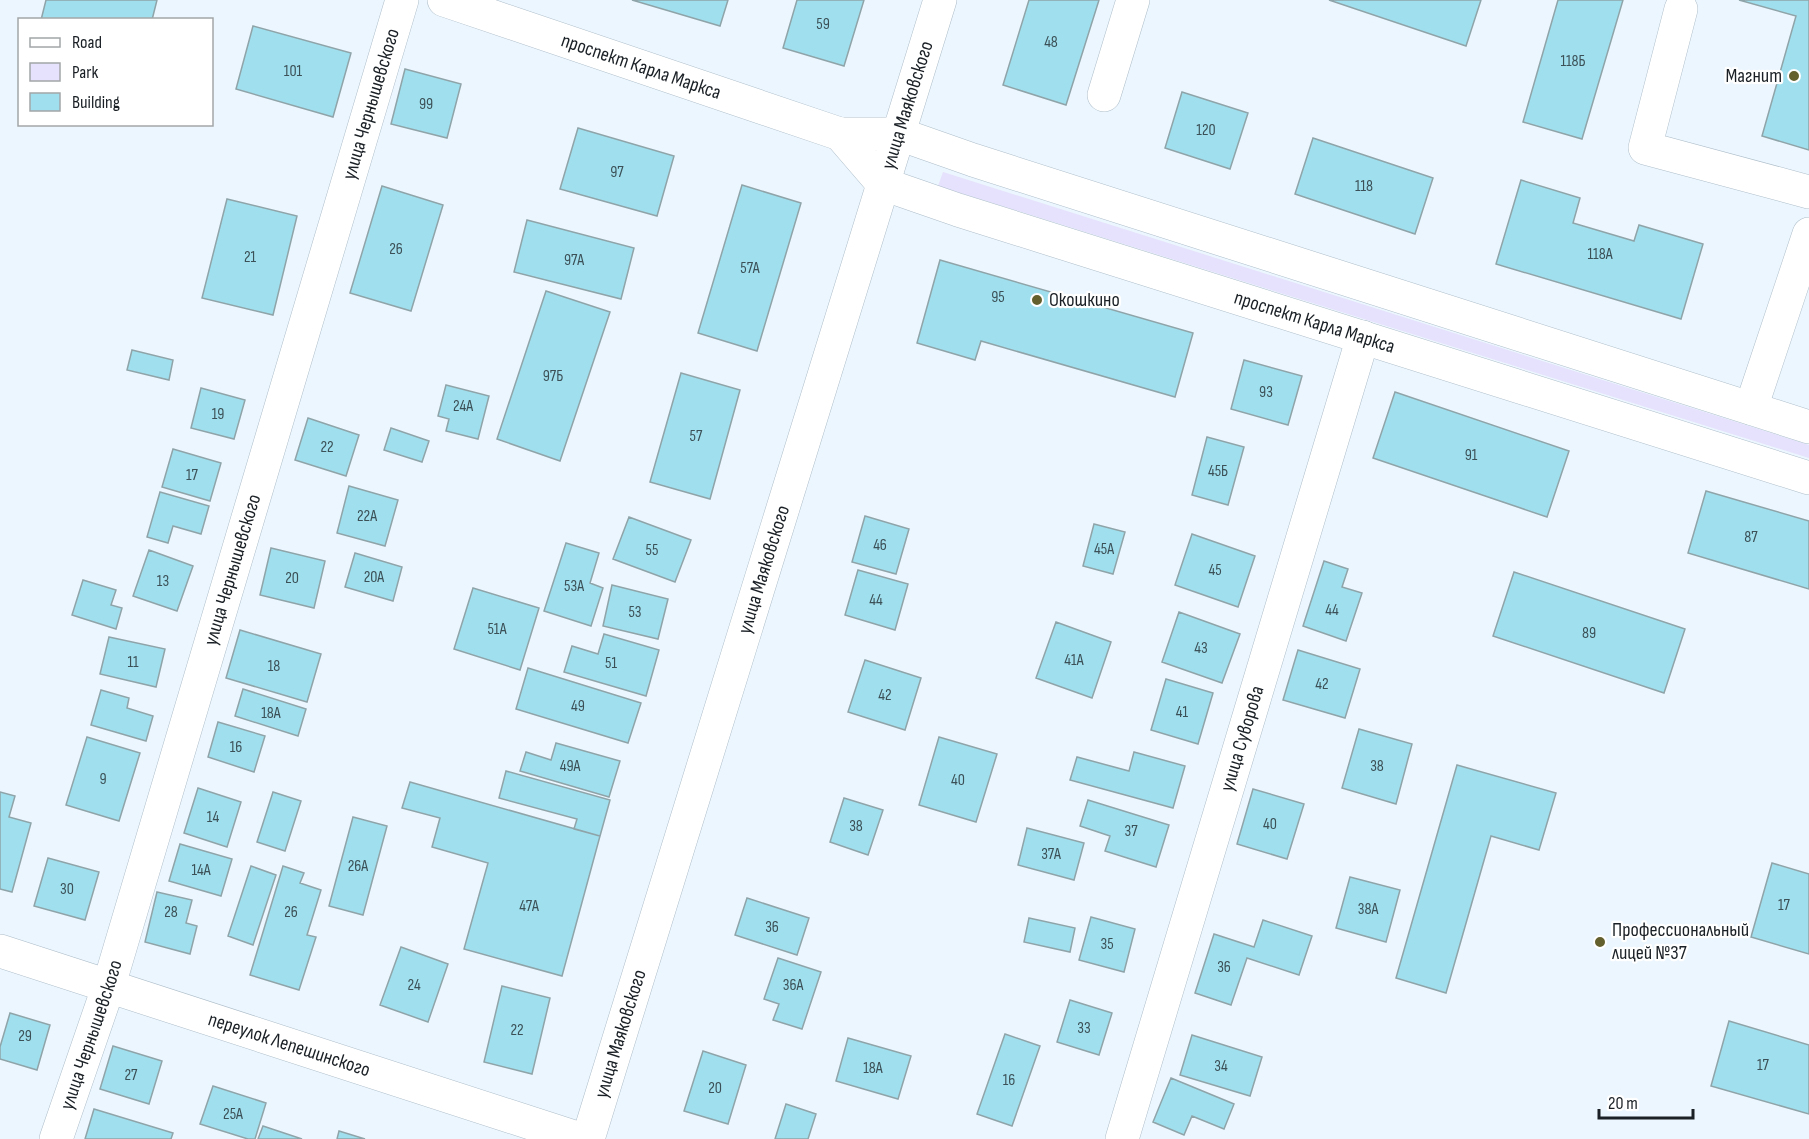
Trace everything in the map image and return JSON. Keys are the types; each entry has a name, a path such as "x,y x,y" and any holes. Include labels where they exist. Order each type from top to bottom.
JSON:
{"main road":[{"name":"улица Чернышевского","path":"56,1139 109,985 402,0"},
{"name":"проспект Карла Маркса","path":"444,0 840,134 899,134 973,160 1809,427"},
{"name":"улица Маяковского","path":"588,1139 940,0"},
{"path":"1104,95 1134,0"},
{"path":"1681,9 1645,148 1809,192"},
{"path":"840,134 883,184"},
{"name":"проспект Карла Маркса","path":"883,184 958,210 1809,478"},
{"path":"1751,408 1809,234"},
{"name":"улица Суворова","path":"1122,1139 1363,337"},
{"name":"переулок Лепешинского","path":"0,951 580,1139"}],"green space":[{"path":"943,172 1809,445 1809,458 938,186"}],"building":[{"path":"46,0 157,0 152,18 42,18"},
{"path":"632,0 728,0 720,26"},
{"path":"797,0 864,0 844,66 783,48"},
{"path":"1029,0 1099,0 1066,105 1003,85"},
{"path":"1329,0 1481,0 1466,46"},
{"path":"1558,0 1623,0 1582,139 1523,122"},
{"name":"Магнит","path":"1739,0 1809,0 1809,150 1762,136 1796,16"},
{"path":"253,26 351,53 333,117 236,89"},
{"path":"405,69 461,84 447,138 391,124"},
{"path":"1182,92 1248,113 1230,169 1165,148"},
{"path":"578,128 674,156 657,216 560,189"},
{"path":"1313,138 1433,178 1415,234 1295,194"},
{"path":"1521,180 1580,198 1573,223 1634,241 1639,225 1703,244 1681,319 1496,264"},
{"path":"742,185 801,203 757,351 698,333"},
{"path":"382,186 443,205 411,311 350,293"},
{"path":"227,199 297,216 273,315 202,298"},
{"path":"527,220 634,248 621,299 514,272"},
{"path":"940,260 1193,333 1175,397 981,341 975,360 917,343"},
{"path":"546,291 610,312 560,461 497,439"},
{"path":"132,350 173,360 169,380 127,370"},
{"path":"1244,360 1302,376 1288,425 1231,409"},
{"path":"681,373 740,390 710,499 650,482"},
{"path":"446,385 489,396 478,439 446,431 449,419 438,416"},
{"path":"201,388 245,400 234,439 191,428"},
{"path":"1395,392 1569,451 1547,517 1373,458"},
{"path":"308,418 359,435 346,476 295,460"},
{"path":"391,428 429,441 422,462 384,450"},
{"path":"1207,437 1244,447 1228,505 1192,495"},
{"path":"173,449 221,463 210,501 162,487"},
{"path":"349,486 398,500 385,546 337,533"},
{"path":"1706,491 1809,521 1809,589 1688,553"},
{"path":"160,492 209,506 201,534 173,526 168,543 147,537"},
{"path":"865,516 909,529 896,574 852,562"},
{"path":"629,517 691,540 675,582 613,559"},
{"path":"1094,524 1125,532 1113,574 1083,566"},
{"path":"1192,534 1255,556 1238,607 1175,585"},
{"path":"566,543 599,553 590,583 603,588 591,626 544,611"},
{"path":"271,548 325,561 314,608 260,595"},
{"path":"149,550 193,566 177,611 133,596"},
{"path":"355,553 402,567 393,601 345,587"},
{"path":"1324,561 1348,569 1342,587 1362,593 1346,641 1303,626"},
{"path":"858,570 908,584 895,630 845,615"},
{"path":"1514,572 1685,629 1664,693 1493,636"},
{"path":"83,580 116,590 111,605 122,608 116,629 72,615"},
{"path":"612,585 668,599 658,639 603,626"},
{"path":"473,588 539,608 520,670 454,649"},
{"path":"1179,612 1240,634 1222,683 1162,662"},
{"path":"1056,622 1111,642 1092,698 1036,678"},
{"path":"240,630 321,654 307,702 226,678"},
{"path":"604,634 659,650 646,696 564,672 572,646 598,654"},
{"path":"109,637 165,649 156,687 100,674"},
{"path":"1298,650 1360,669 1345,718 1283,700"},
{"path":"865,660 921,678 905,730 848,712"},
{"path":"528,668 641,703 628,743 516,709"},
{"path":"1166,679 1213,693 1198,744 1151,730"},
{"path":"243,689 306,709 298,736 235,716"},
{"path":"101,690 129,698 127,708 153,716 146,741 91,725"},
{"path":"218,722 265,736 254,772 208,757"},
{"path":"1359,729 1412,744 1396,804 1342,788"},
{"path":"87,737 140,753 119,821 66,805"},
{"path":"939,737 997,754 976,822 919,805"},
{"path":"556,743 620,761 609,797 520,771 526,752 551,760"},
{"path":"1134,752 1185,766 1173,808 1070,780 1077,757 1129,771"},
{"path":"1457,765 1556,793 1539,850 1491,836 1446,993 1396,978"},
{"path":"506,771 610,800 600,836 574,829 577,819 499,798"},
{"path":"410,782 600,836 562,976 464,949 488,863 432,847 440,818 402,808"},
{"path":"198,788 241,802 227,847 184,833"},
{"path":"1253,789 1304,804 1287,859 1237,844"},
{"path":"0,792 15,796 9,817 31,823 12,892 0,889"},
{"path":"273,792 301,801 285,851 257,842"},
{"path":"844,798 883,810 868,855 830,842"},
{"path":"1088,800 1169,825 1156,867 1105,851 1110,836 1080,826"},
{"path":"353,817 387,826 363,915 329,906"},
{"path":"1027,828 1084,843 1074,880 1018,865"},
{"path":"180,844 232,859 221,896 169,881"},
{"path":"48,858 99,872 85,920 34,906"},
{"path":"1772,863 1809,874 1809,954 1751,937"},
{"path":"251,866 276,875 253,945 228,936"},
{"path":"283,866 304,873 300,883 321,890 307,935 316,937 299,990 250,975"},
{"path":"1350,877 1400,890 1386,942 1336,928"},
{"path":"157,892 192,900 186,923 197,926 190,954 145,942"},
{"path":"747,898 809,918 797,955 735,935"},
{"path":"1091,917 1135,929 1124,972 1079,960"},
{"path":"1029,918 1075,928 1070,952 1024,942"},
{"path":"1263,920 1312,936 1299,975 1247,958 1231,1005 1195,993 1214,934 1254,947"},
{"path":"401,947 448,964 428,1022 380,1005"},
{"path":"778,958 821,972 802,1029 773,1020 779,1004 764,999"},
{"path":"502,986 550,998 532,1074 484,1062"},
{"path":"1070,1000 1112,1013 1099,1055 1057,1042"},
{"path":"10,1013 50,1025 37,1070 0,1059 0,1047"},
{"path":"1729,1021 1809,1045 1809,1114 1711,1086"},
{"path":"1005,1034 1040,1046 1012,1126 977,1114"},
{"path":"1192,1035 1262,1057 1250,1096 1180,1075"},
{"path":"848,1038 911,1056 898,1099 836,1081"},
{"path":"113,1046 162,1061 149,1104 100,1089"},
{"path":"703,1051 746,1065 728,1124 684,1111"},
{"path":"1171,1078 1234,1104 1224,1129 1192,1116 1184,1135 1153,1122"},
{"path":"213,1086 266,1103 255,1139 248,1139 200,1124"},
{"path":"786,1104 816,1114 808,1139 775,1139"},
{"path":"94,1109 173,1133 171,1139 85,1139"},
{"path":"263,1126 302,1139 258,1139"},
{"path":"339,1131 365,1139 337,1139"}],"place":[{"name":"Магнит","path":"1794,76"},
{"name":"Окошкино","path":"1037,300"},
{"name":"Профессиональный лицей №37","path":"1600,942"}]}
